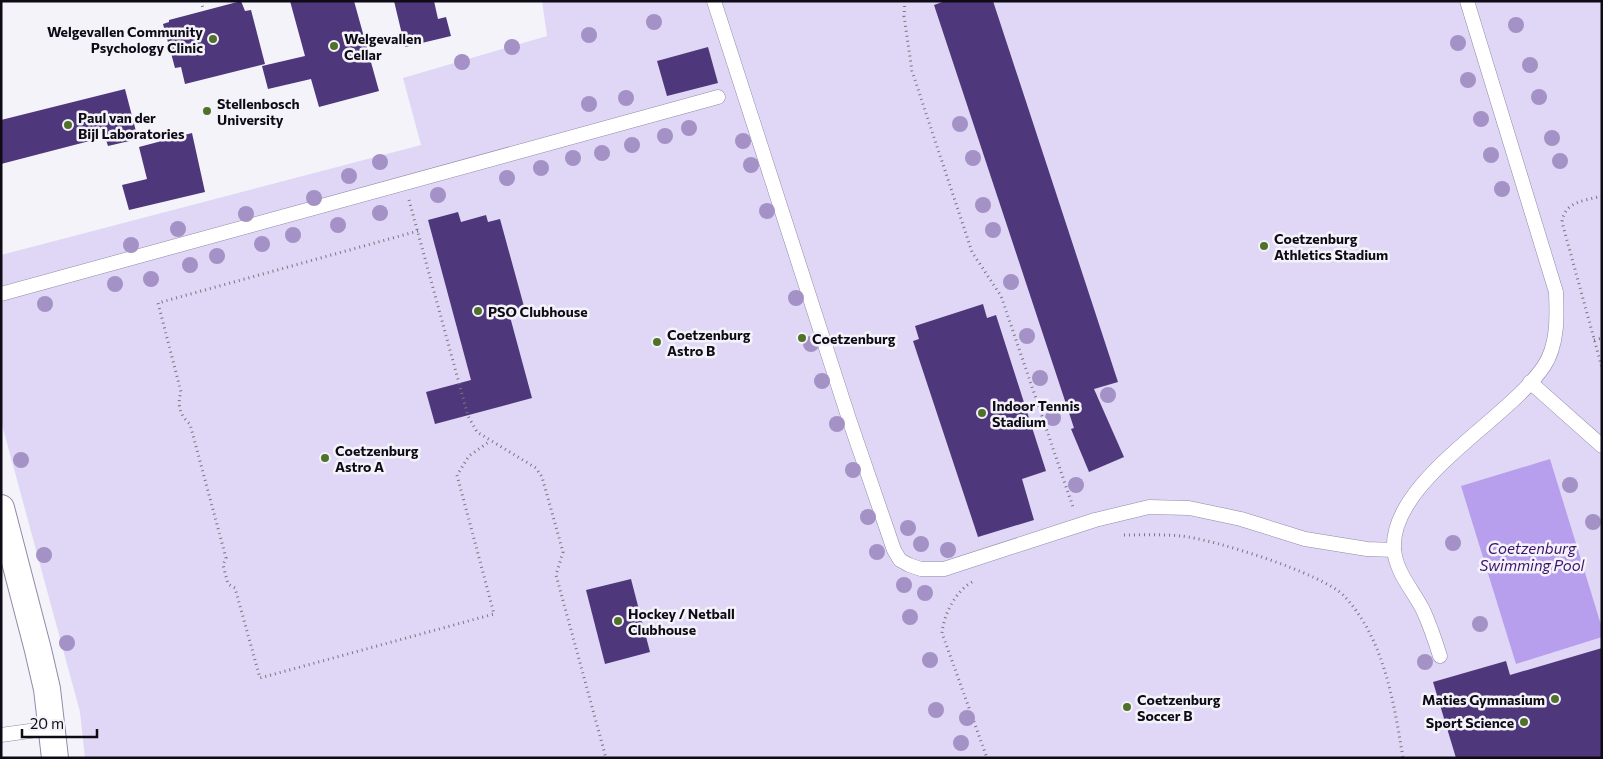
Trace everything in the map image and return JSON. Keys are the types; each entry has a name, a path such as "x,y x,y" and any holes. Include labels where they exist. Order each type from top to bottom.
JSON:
{"street":[{"path":"1,508 47,689 50,728 55,758"}],"lane":[{"path":"714,1 849,419 894,550 900,560 921,569 955,567 1079,525 1149,507 1188,508 1241,519 1305,539 1367,549 1394,550"},
{"path":"1440,656 1422,609 1397,568 1394,538 1401,518 1416,492 1437,469 1530,382 1545,365 1554,342 1556,292 1467,1"},
{"path":"1,294 718,98"},
{"path":"1530,382 1602,446"},
{"path":"1,735 50,728"}],"path":[{"path":"201,1 203,8"},
{"path":"904,1 904,16 912,70 972,252 1001,296 1079,525"},
{"path":"408,196 468,416 477,432 536,468 542,478 563,552 556,575 606,758"},
{"path":"1602,196 1570,205 1563,213 1562,222 1602,368"},
{"path":"418,231 158,304 181,392 178,401 183,419 190,424 226,558 223,564 228,584 235,588 260,678 494,614 457,475 469,456 490,441"},
{"path":"1594,340 1602,338"},
{"path":"1114,536 1182,536 1247,552 1301,572 1344,595 1372,637 1395,705 1403,758"},
{"path":"978,580 970,583 953,600 943,623 942,633 986,758"}],"shaded area":[{"name":"Coetzenburg","path":"542,1 1602,1 1602,758 85,758 80,712 1,421 1,255 421,145 403,78 547,36"}],"water":[{"name":"Coetzenburg Swimming Pool","path":"1550,459 1602,628 1602,637 1516,664 1461,486"}],"building":[{"name":"Welgevallen Community Psychology Clinic","path":"241,1 245,11 251,10 265,64 185,84 181,67 175,68 163,24 169,22 169,20"},
{"name":"Welgevallen Cellar","path":"290,1 354,1 379,91 319,107 311,79 268,89 262,66 305,56"},
{"path":"394,1 434,1 438,19 446,17 451,36 405,47"},
{"path":"945,1 993,1 1118,382 1094,389 1124,457 1089,472 1071,429 1074,428 934,5"},
{"path":"708,47 718,83 667,96 657,61"},
{"name":"Paul van der Bijl Laboratories","path":"125,89 138,139 108,146 105,137 1,164 1,120"},
{"path":"192,133 205,192 129,210 122,185 147,179 139,147"},
{"name":"PSO Clubhouse","path":"458,212 461,222 486,215 488,222 500,219 525,310 509,313 532,398 435,424 426,392 471,380 428,220"},
{"name":"Indoor Tennis Stadium","path":"983,304 987,318 996,315 1046,471 1022,479 1034,520 978,537 913,341 919,339 915,326"},
{"name":"Hockey / Netball Clubhouse","path":"631,579 650,652 605,664 586,590"},
{"name":"Sport Science","path":"1602,648 1602,758 1456,758 1433,682 1506,661 1510,675"}],"place":[{"name":"Welgevallen Community Psychology Clinic","path":"213,39"},
{"name":"Welgevallen Cellar","path":"334,46"},
{"name":"Stellenbosch University","path":"207,111"},
{"name":"Paul van der Bijl Laboratories","path":"68,125"},
{"name":"Coetzenburg Athletics Stadium","path":"1264,246"},
{"name":"PSO Clubhouse","path":"478,311"},
{"name":"Coetzenburg","path":"802,338"},
{"name":"Coetzenburg Astro B","path":"657,342"},
{"name":"Indoor Tennis Stadium","path":"982,413"},
{"name":"Coetzenburg Astro A","path":"325,458"},
{"name":"Hockey / Netball Clubhouse","path":"618,621"},
{"name":"Maties Gymnasium","path":"1555,699"},
{"name":"Coetzenburg Soccer B","path":"1127,707"},
{"name":"Sport Science","path":"1524,722"}]}
